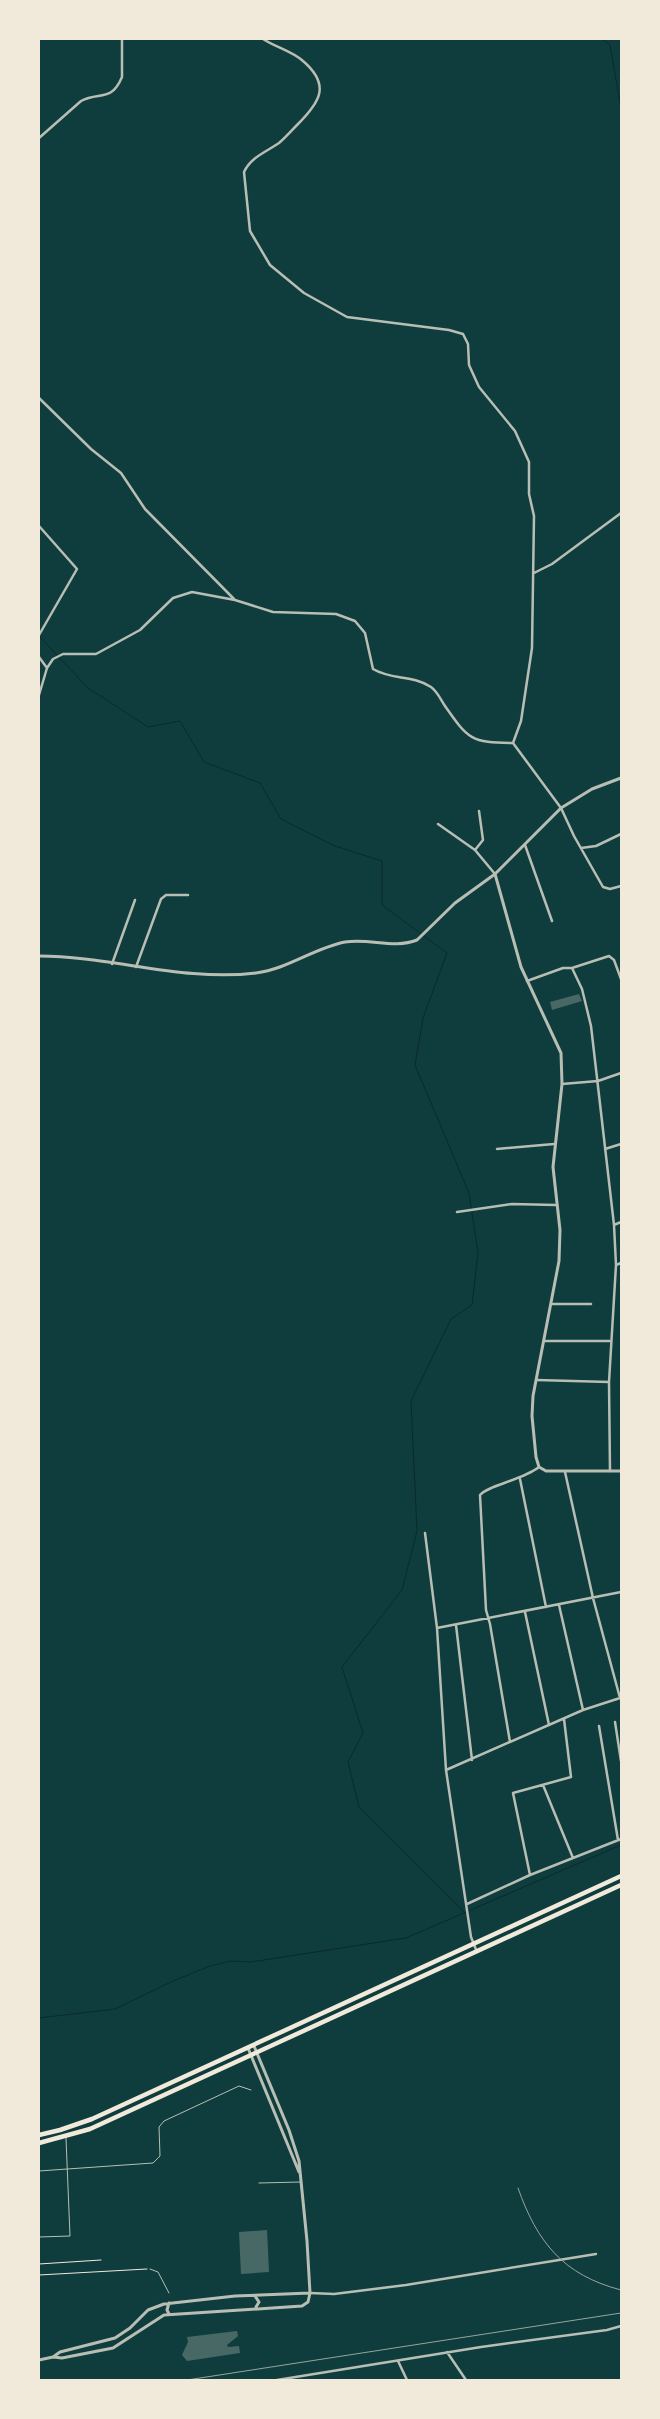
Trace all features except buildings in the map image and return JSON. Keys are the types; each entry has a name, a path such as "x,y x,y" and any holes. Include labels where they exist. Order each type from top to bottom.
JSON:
{"main road":[{"path":"39,2135 92,2119 621,1876"},
{"path":"39,2143 90,2129 477,1953 621,1885"}],"street":[{"path":"39,138 81,101 87,98 106,96 119,83 122,77 122,39"},
{"path":"263,39 302,60 320,82 320,93 317,103 279,143 248,164 244,172 250,232 270,265 304,293 347,317 449,330 463,334 468,344 469,365 480,388 515,431 529,462 529,494 534,516 534,573 529,678 522,721 513,743"},
{"path":"39,398 91,449 121,474 145,509 235,600"},
{"path":"534,573 552,564 621,513"},
{"path":"39,526 77,569 40,630 39,635"},
{"path":"39,695 47,668 53,659 63,654 96,654 140,630 173,598 192,592 235,600 272,612 336,614 355,622 365,633 374,669 381,674 413,678 433,688 464,732 485,743 513,743"},
{"path":"39,657 47,668"},
{"path":"513,743 561,808 603,887 610,889 621,886"},
{"path":"39,956 225,975 256,973 280,968 344,942 365,940 403,944 417,940 455,903 495,874 561,808 592,789 621,778"},
{"path":"475,850 483,840 479,811"},
{"path":"438,824 475,850 495,874 516,953 527,981 560,1049 562,1084 553,1167 560,1230 559,1260 532,1416 539,1467 546,1472 621,1471"},
{"path":"581,848 596,846 621,834"},
{"path":"525,844 552,921"},
{"path":"136,967 154,914 163,896 188,895"},
{"path":"112,964 135,900"},
{"path":"527,981 563,968 572,968 609,956 614,960 621,979"},
{"path":"572,968 582,989 588,1009 614,1225 616,1265 609,1382 610,1471"},
{"path":"562,1084 598,1081 621,1073"},
{"path":"496,1149 554,1144"},
{"path":"605,1149 621,1144"},
{"path":"457,1212 512,1204 556,1205"},
{"path":"614,1225 621,1222"},
{"path":"616,1265 621,1263"},
{"path":"552,1304 591,1304"},
{"path":"545,1341 611,1341"},
{"path":"537,1380 609,1382"},
{"path":"510,1742 486,1607 480,1495 490,1488 520,1479 539,1467"},
{"path":"446,1770 583,1710 621,1698 593,1598 565,1472"},
{"path":"520,1479 546,1607"},
{"path":"425,1533 437,1628 446,1770 468,1916 477,1953"},
{"path":"437,1628 621,1592"},
{"path":"559,1605 583,1710"},
{"path":"525,1612 549,1725"},
{"path":"456,1624 472,1760"},
{"path":"530,1875 514,1792 568,1779 572,1776 564,1718"},
{"path":"615,1722 621,1761"},
{"path":"467,1904 530,1875 620,1840 599,1726"},
{"path":"543,1785 573,1858"},
{"path":"39,2360 53,2357 62,2358 113,2348 137,2334 156,2318 169,2314 304,2306 308,2302 310,2293 302,2182 296,2150 254,2046"},
{"path":"248,2048 300,2173"},
{"path":"53,2357 60,2352 115,2338 125,2332 148,2310 169,2303 310,2293 334,2294 406,2285 596,2254"},
{"path":"255,2296 258,2302 256,2308"},
{"path":"169,2303 167,2307 169,2314"},
{"path":"277,2380 447,2352 607,2330 621,2326"},
{"path":"447,2352 466,2380"},
{"path":"398,2361 407,2380"}],"lane":[{"path":"39,2171 153,2163 160,2156 159,2127 164,2120 239,2086 252,2090"},
{"path":"39,2238 70,2236 66,2137"},
{"path":"260,2183 302,2182"},
{"path":"150,2269 158,2272 169,2293"}],"path":[{"path":"39,2264 101,2260"},
{"path":"39,2275 150,2269"}],"waterway":[{"path":"602,39 610,45 621,109"},
{"path":"39,636 88,688 148,727 180,721 204,762 260,783 281,819 335,846 382,861 382,905 447,953 423,1018 415,1065 469,1193 478,1253 472,1305 451,1319 411,1401 417,1531 402,1590 342,1667 363,1733 348,1762 359,1807 464,1912"},
{"path":"39,2018 115,2009 173,1981 210,1966 231,1961 251,1962 406,1938 621,1845"}],"railway":[{"path":"518,2188 534,2225 555,2254 583,2275 601,2284 621,2290"},
{"path":"187,2380 621,2313"}]}
